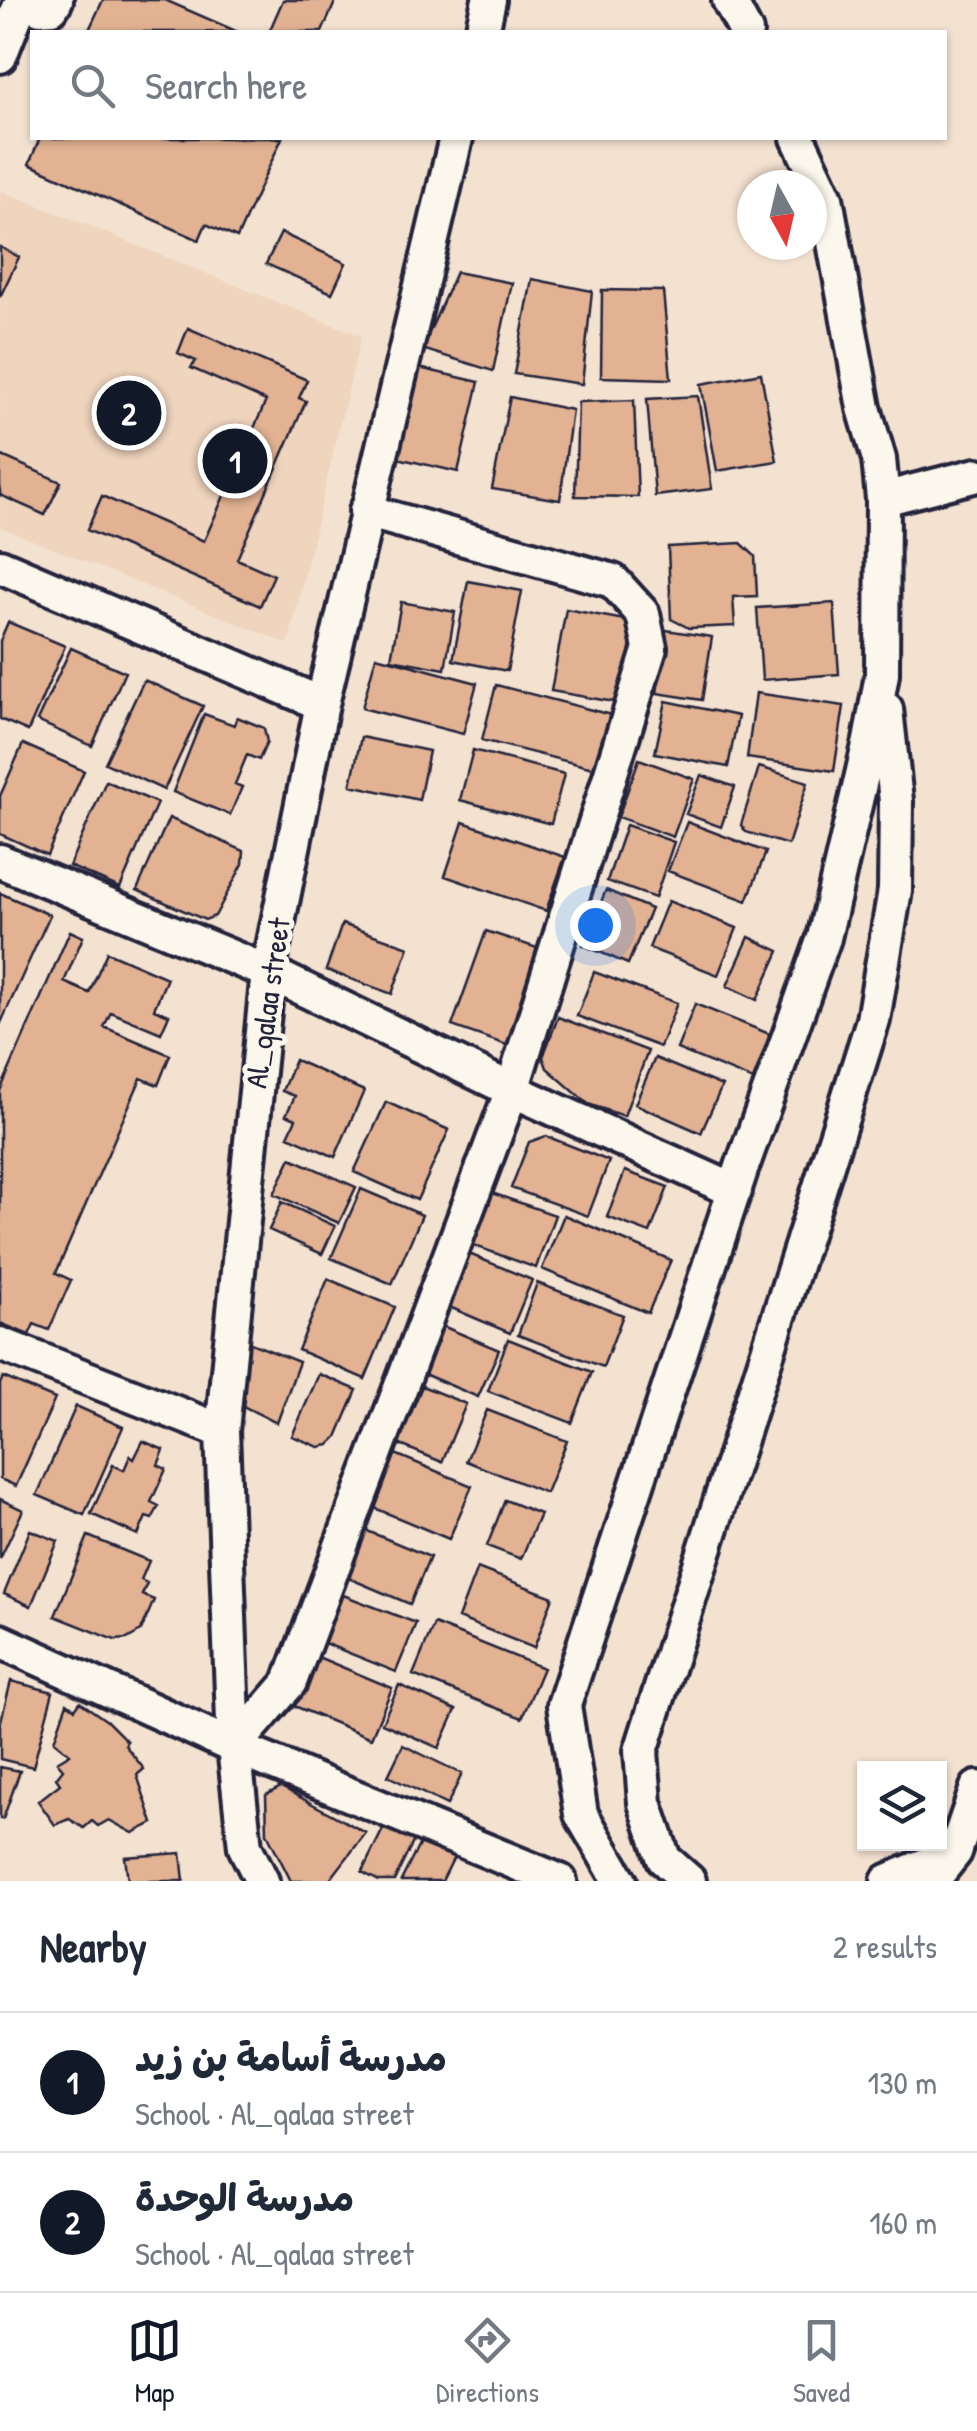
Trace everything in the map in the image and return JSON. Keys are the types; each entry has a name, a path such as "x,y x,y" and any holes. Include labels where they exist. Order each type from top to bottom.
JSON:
{"street":[{"path":"0,56 23,0 40,8 52,7 56,0"},
{"path":"482,30 489,0"},
{"path":"729,0 745,30"},
{"name":"Al_qalaa street","path":"262,1881 245,1847 234,1746 222,1432 268,972 322,704 456,140"},
{"path":"688,1881 664,1859 645,1802 641,1751 874,1020 895,890 896,801 882,674 883,499 879,458 864,408 826,198 799,140"},
{"path":"883,499 977,474"},
{"path":"234,1746 290,1682 512,1090 650,648 644,614 613,580 366,511"},
{"path":"0,566 322,704"},
{"path":"620,1881 581,1814 564,1705 735,1191 824,938 882,674"},
{"path":"0,861 268,972 512,1090 735,1191"},
{"path":"0,1344 222,1432"},
{"path":"0,1640 234,1746 560,1881"},
{"path":"932,1881 955,1852 977,1788"},
{"path":"237,1881 245,1847"},
{"path":"888,1881 955,1852"}],"shaded area":[{"path":"0,190 361,336 288,644 0,527"}],"building":[{"path":"103,0 165,0 233,30 89,30"},
{"path":"283,0 336,0 323,30 270,30"},
{"path":"39,140 281,140 237,238 206,224 199,240 29,164"},
{"path":"281,233 346,263 332,293 266,264"},
{"path":"0,247 19,257 0,297"},
{"path":"456,272 512,283 493,371 422,349"},
{"path":"532,279 592,291 582,384 514,374"},
{"path":"602,290 663,291 671,379 601,377"},
{"path":"188,328 307,380 299,398 306,401 237,559 274,575 260,606 87,530 102,496 204,541 266,401 191,368 196,361 178,353"},
{"path":"419,368 479,382 458,472 398,458"},
{"path":"761,373 777,461 717,471 701,384"},
{"path":"698,396 712,489 655,496 647,399"},
{"path":"510,397 572,410 560,500 492,489"},
{"path":"634,400 638,497 575,496 578,402"},
{"path":"0,455 61,482 45,515 0,495"},
{"path":"741,543 755,556 757,596 733,597 735,626 689,628 671,619 668,547"},
{"path":"468,581 522,591 507,671 453,660"},
{"path":"401,602 455,612 445,669 391,659"},
{"path":"834,603 839,674 762,680 757,608"},
{"path":"566,609 635,622 620,703 551,691"},
{"path":"8,622 65,646 28,731 0,719 0,641"},
{"path":"666,630 712,637 702,700 657,693"},
{"path":"71,648 125,672 92,746 37,721"},
{"path":"376,656 477,683 463,734 362,708"},
{"path":"144,680 203,706 164,790 105,763"},
{"path":"496,685 611,715 597,769 482,740"},
{"path":"756,693 844,706 834,771 747,758"},
{"path":"666,701 738,716 728,767 655,753"},
{"path":"204,714 234,725 237,717 264,728 267,742 259,760 247,755 235,784 242,787 230,815 173,792"},
{"path":"361,737 429,751 419,800 351,785"},
{"path":"23,744 84,771 47,855 0,834 0,796"},
{"path":"473,750 564,774 551,824 460,800"},
{"path":"639,759 694,779 673,837 618,817"},
{"path":"759,767 808,782 788,845 746,832 741,825"},
{"path":"701,775 735,787 721,827 686,814"},
{"path":"106,781 157,803 120,888 69,866"},
{"path":"169,818 244,851 243,864 215,916 205,920 137,890"},
{"path":"463,822 565,857 546,911 445,876"},
{"path":"687,822 766,852 747,901 668,871"},
{"path":"626,825 674,842 655,898 607,881"},
{"path":"606,890 651,909 628,964 583,945"},
{"path":"0,893 50,915 0,1025"},
{"path":"668,901 737,928 718,975 649,948"},
{"path":"342,924 409,947 392,994 326,970"},
{"path":"70,931 83,937 64,982 89,993 107,952 167,978 154,1009 169,1015 161,1033 111,1012 104,1027 170,1055 158,1085 141,1078 56,1273 71,1280 49,1330 34,1324 29,1335 0,1323 0,1091"},
{"path":"486,931 546,951 512,1047 452,1026"},
{"path":"749,937 779,951 757,1000 727,986"},
{"path":"594,972 677,1003 660,1047 577,1016"},
{"path":"695,1004 772,1035 753,1080 677,1049"},
{"path":"558,1017 648,1051 624,1116 588,1104 547,1068 543,1057"},
{"path":"655,1058 722,1086 701,1133 635,1104"},
{"path":"295,1060 364,1091 335,1157 288,1136 296,1119 286,1115 295,1096 282,1091"},
{"path":"386,1102 449,1130 417,1200 354,1172"},
{"path":"546,1136 609,1161 588,1216 511,1188 529,1142"},
{"path":"291,1158 356,1187 339,1223 274,1194"},
{"path":"625,1171 668,1187 650,1233 607,1217"},
{"path":"361,1189 422,1215 392,1284 331,1258"},
{"path":"486,1191 555,1215 536,1268 467,1243"},
{"path":"282,1202 335,1226 322,1254 269,1230"},
{"path":"564,1215 671,1260 648,1313 542,1269"},
{"path":"469,1254 532,1280 510,1333 447,1306"},
{"path":"328,1279 395,1307 365,1379 298,1350"},
{"path":"537,1283 623,1315 603,1367 518,1335"},
{"path":"440,1325 499,1350 478,1397 419,1372"},
{"path":"508,1339 592,1372 572,1423 488,1391"},
{"path":"243,1340 299,1362 277,1423 235,1402"},
{"path":"319,1374 357,1390 337,1437 329,1445 319,1447 292,1436"},
{"path":"3,1377 55,1399 16,1486 0,1479"},
{"path":"422,1386 466,1404 442,1462 398,1444"},
{"path":"76,1406 123,1427 84,1515 37,1495"},
{"path":"487,1410 567,1441 546,1493 466,1461"},
{"path":"143,1441 164,1450 158,1465 166,1469 151,1502 159,1506 152,1519 146,1517 138,1535 91,1514 113,1465 124,1470"},
{"path":"388,1451 472,1486 449,1539 365,1504"},
{"path":"0,1499 23,1510 0,1559"},
{"path":"505,1500 540,1514 521,1559 487,1546"},
{"path":"30,1530 58,1541 31,1606 4,1594"},
{"path":"365,1530 430,1557 410,1604 346,1577"},
{"path":"88,1536 149,1561 141,1580 147,1583 142,1595 154,1600 141,1631 127,1639 115,1640 55,1616"},
{"path":"477,1568 553,1597 534,1648 458,1618"},
{"path":"338,1593 416,1623 396,1672 319,1641"},
{"path":"434,1624 543,1668 522,1718 413,1675"},
{"path":"313,1655 392,1688 371,1738 292,1705"},
{"path":"11,1681 53,1692 33,1767 0,1759 0,1725"},
{"path":"399,1685 456,1710 439,1748 382,1723"},
{"path":"80,1702 127,1741 125,1745 144,1769 137,1775 153,1823 133,1833 109,1820 98,1826 92,1821 84,1828 69,1819 55,1825 38,1801 60,1784 56,1778 63,1769 57,1762 70,1754 54,1741 67,1703 75,1709"},
{"path":"403,1745 462,1774 447,1805 388,1776"},
{"path":"0,1767 20,1771 3,1819 0,1819"},
{"path":"281,1787 366,1833 329,1881 291,1881 267,1833 266,1795"},
{"path":"386,1823 415,1838 394,1881 379,1881 362,1872"},
{"path":"423,1837 456,1853 442,1881 401,1881"},
{"path":"181,1853 184,1881 128,1881 125,1857"}],"place":[{"name":"مدرسة الوحدة","path":"129,413"},
{"name":"مدرسة أسامة بن زيد","path":"235,461"}]}
